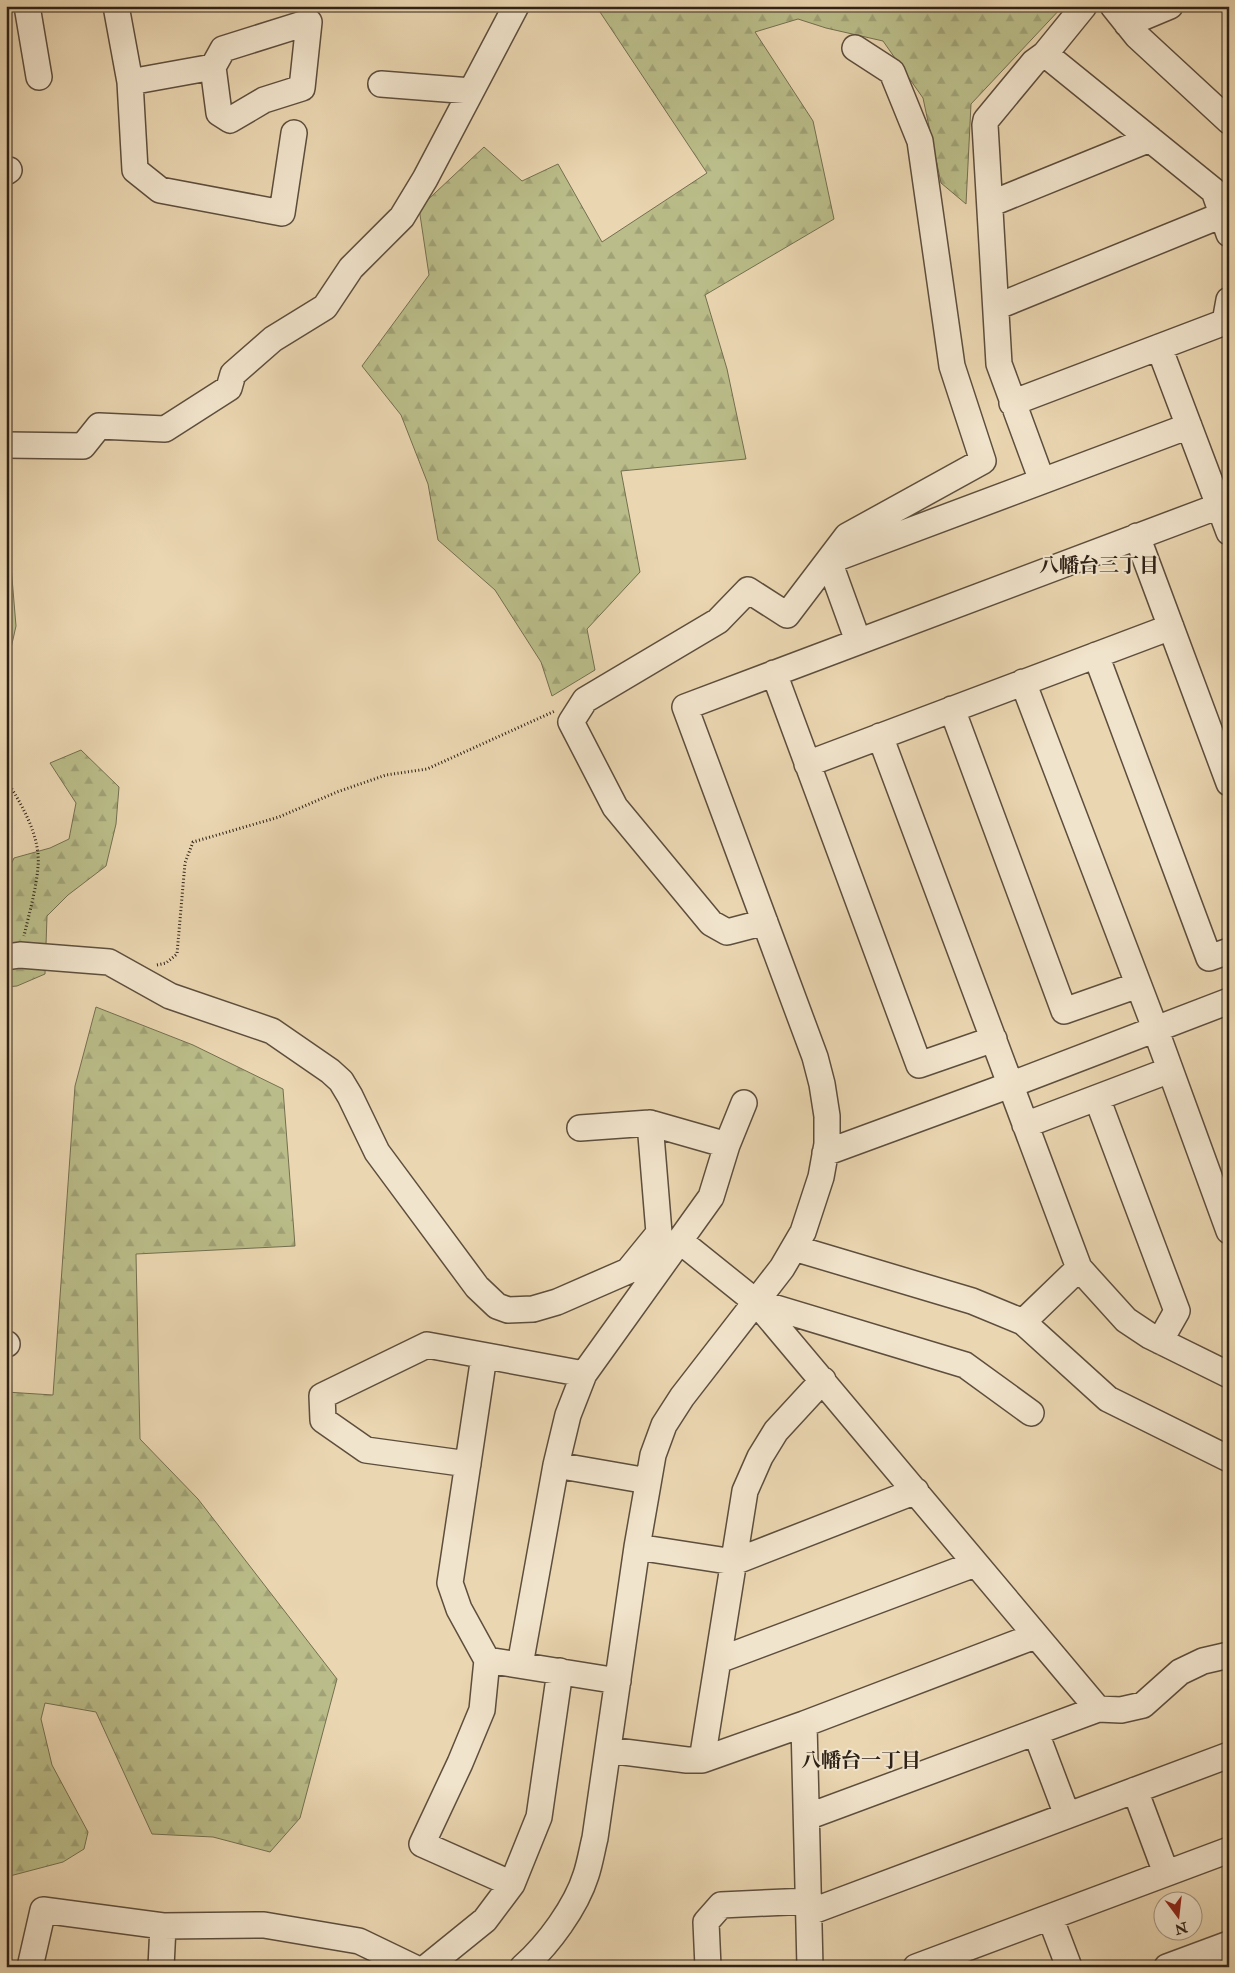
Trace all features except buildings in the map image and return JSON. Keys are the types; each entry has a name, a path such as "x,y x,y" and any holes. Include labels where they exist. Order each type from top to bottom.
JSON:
{"street":[{"path":"27,6 39,77"},
{"path":"116,6 130,82 136,170 160,190 282,212 294,133"},
{"path":"6,445 83,446 99,426 165,429 229,388 233,374 273,339 325,307 351,268 402,217 425,179 516,6"},
{"path":"1042,481 999,364 986,120 1034,62 1045,54 1084,6"},
{"path":"1170,6 1120,15 1137,36 1229,121"},
{"path":"309,22 302,88 264,100 230,120 219,113 213,67 223,49 309,22"},
{"path":"765,922 726,932 711,923 615,807 571,722 585,700 718,621 748,590 787,615 830,561 847,536 983,461 952,366 920,141 892,72 855,48"},
{"path":"996,307 1226,225 1214,190 1045,54"},
{"path":"130,82 213,67"},
{"path":"381,84 472,90"},
{"path":"990,204 1150,139"},
{"path":"1012,403 1225,322 1229,300"},
{"path":"523,1967 552,1936 586,1876 595,1838 652,1455 664,1425 682,1397 782,1268 794,1248 806,1223 821,1177 827,1144 827,1116 815,1057 685,707 1137,536 1225,520 1159,347"},
{"path":"830,561 1189,426"},
{"path":"1137,536 1229,783"},
{"path":"830,561 858,642"},
{"path":"807,764 1171,627"},
{"path":"1096,654 1209,958 1229,951"},
{"path":"774,673 919,1065 994,1039"},
{"path":"1023,682 1155,1028 1229,1231"},
{"path":"952,709 1064,1011 1138,984"},
{"path":"880,736 1080,1268 1126,1320 1160,1341 1229,1375"},
{"path":"13,956 109,962 170,996 272,1031 330,1071 341,1081 350,1096 378,1152 477,1287 497,1306 508,1310 533,1309 556,1302 628,1271 659,1233 650,1124"},
{"path":"825,1152 1010,1085 1229,1001"},
{"path":"1026,1124 1170,1070"},
{"path":"1097,1098 1176,1311 1160,1341"},
{"path":"520,1665 556,1465 568,1415 584,1374 711,1197 727,1145 744,1103"},
{"path":"580,1128 650,1124 727,1145"},
{"path":"680,1241 756,1302 1098,1709"},
{"path":"794,1248 972,1301 1023,1322 1108,1399 1225,1450"},
{"path":"1023,1322 1080,1268"},
{"path":"756,1302 965,1366 1031,1414"},
{"path":"468,1464 366,1450 323,1420 322,1396 427,1345 584,1374"},
{"path":"484,1356 450,1583 459,1609 487,1660 482,1710 460,1763 422,1844 512,1884"},
{"path":"702,1760 745,1491 760,1457 776,1431 823,1380"},
{"path":"556,1465 648,1481"},
{"path":"637,1547 734,1562 916,1491"},
{"path":"719,1660 975,1564"},
{"path":"608,1750 687,1760 702,1760 804,1724 1035,1636"},
{"path":"807,1817 1098,1709 1120,1710 1143,1705 1180,1672 1203,1661 1229,1655"},
{"path":"487,1660 618,1680"},
{"path":"427,1967 485,1920 512,1884 539,1818 560,1671"},
{"path":"804,1724 810,1967"},
{"path":"1036,1733 1067,1815"},
{"path":"708,1967 706,1922 721,1905 809,1906 1067,1815 1229,1755"},
{"path":"1135,1790 1166,1873"},
{"path":"916,1967 1229,1850"},
{"path":"30,1967 43,1910 163,1926 264,1925 359,1941 413,1967"},
{"path":"1050,1917 1070,1967"},
{"path":"161,1967 163,1926"},
{"path":"1167,1967 1229,1944"}],"path":[{"path":"126,972 166,963 177,954 185,863 193,842 279,817 337,792 386,775 427,769 556,711 571,722"},
{"path":"6,780 27,816 38,852 38,866 13,956"}],"green space":[{"path":"596,6 1063,6 971,104 966,204 941,183 923,98 883,41 826,28 798,19 755,32 813,121 834,219 705,295 727,369 746,459 621,471 640,572 587,629 595,670 552,696 541,662 495,590 438,540 428,484 401,415 362,366 429,275 419,208 484,147 522,181 558,164 602,242 707,173"},
{"path":"6,535 10,554 16,626 9,657 6,660"},
{"path":"81,750 119,787 116,824 106,866 68,895 47,916 45,974 17,986 6,987 6,875 14,858 50,848 69,839 76,803 50,763"},
{"path":"96,1007 193,1045 283,1089 295,1246 136,1254 140,1439 198,1499 337,1679 300,1818 270,1852 213,1837 152,1834 96,1712 45,1703 41,1719 52,1765 88,1832 84,1849 63,1862 6,1877 6,1392 53,1395 75,1086"}],"district":[{"name":"八幡台三丁目","path":"1099,565"},
{"name":"八幡台一丁目","path":"861,1760"}]}
